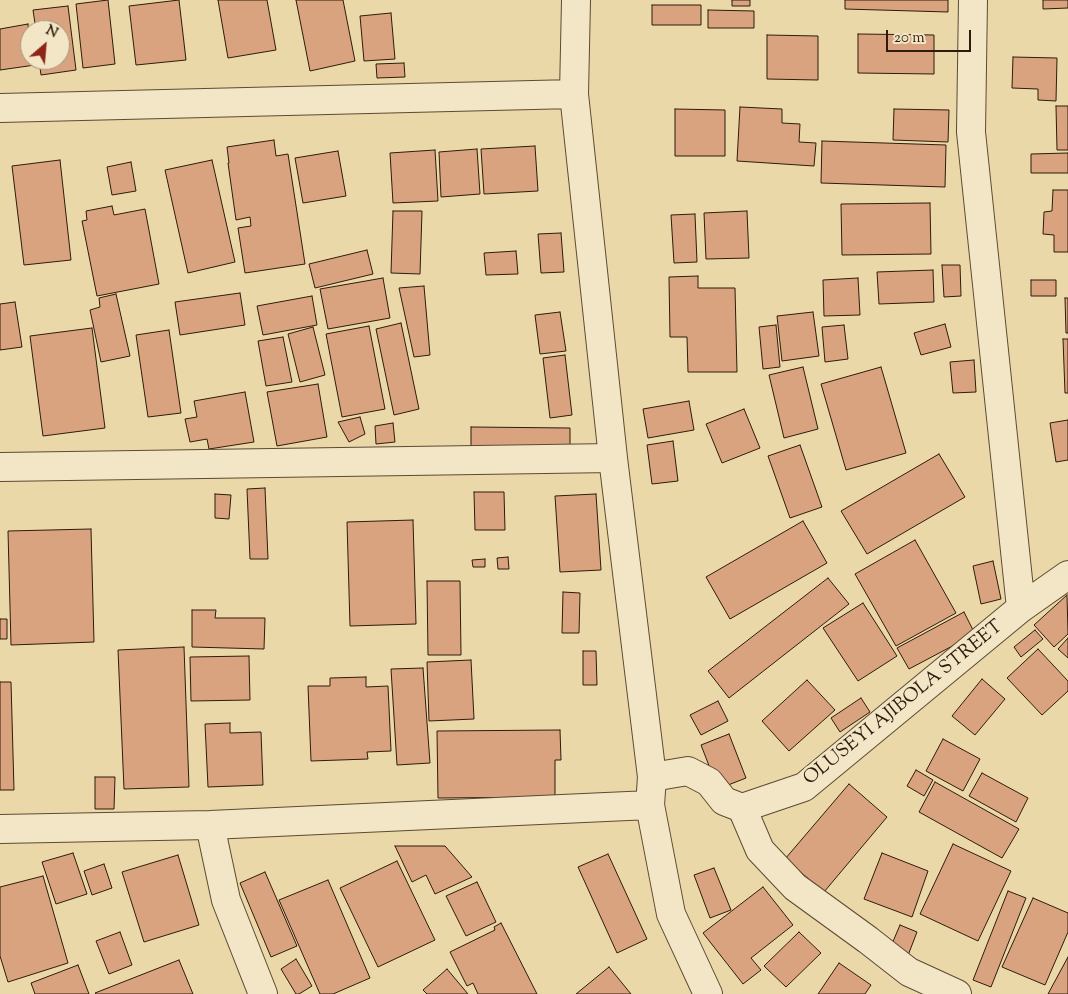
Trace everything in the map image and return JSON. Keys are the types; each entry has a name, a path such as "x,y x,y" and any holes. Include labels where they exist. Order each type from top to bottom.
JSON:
{"street":[{"path":"576,0 574,94 612,458 652,777 650,805 671,914 708,994"},
{"path":"973,0 971,132 1021,608"},
{"path":"0,108 574,94"},
{"path":"0,467 612,458"},
{"name":"OLUSEYI AJIBOLA STREET","path":"742,808 804,787 1021,608 1068,575"},
{"path":"652,777 688,771 709,782 724,801 742,808 760,850 795,887 909,972 957,994"},
{"path":"0,829 210,826 650,805"},
{"path":"210,826 226,900 263,994"}],"building":[{"path":"108,0 115,64 83,68 76,4"},
{"path":"179,0 186,60 136,65 129,6"},
{"path":"218,0 267,0 276,50 228,58"},
{"path":"296,0 343,0 355,61 310,71"},
{"path":"732,0 750,0 750,6 732,6"},
{"path":"845,0 948,0 948,12 845,9"},
{"path":"1043,0 1068,0 1068,8 1043,9"},
{"path":"652,5 701,5 701,25 652,25"},
{"path":"68,6 70,20 34,20 33,10"},
{"path":"708,10 754,11 754,28 708,28"},
{"path":"391,13 395,59 364,61 360,16"},
{"path":"70,22 76,70 41,75 40,70 70,70"},
{"path":"20,25 20,67 0,70 0,29"},
{"path":"858,34 934,35 934,74 858,73"},
{"path":"767,35 818,36 818,80 767,79"},
{"path":"1013,57 1057,58 1056,101 1038,100 1038,89 1012,88"},
{"path":"404,63 405,77 377,78 376,64"},
{"path":"1056,106 1068,106 1068,150 1057,150"},
{"path":"740,107 782,109 782,123 800,124 799,142 816,143 814,166 737,161"},
{"path":"675,109 725,110 725,156 675,156"},
{"path":"894,109 949,110 948,142 893,140"},
{"path":"274,140 276,156 288,154 305,264 245,273 238,228 251,226 250,217 236,220 227,147"},
{"path":"822,141 946,145 945,187 821,183"},
{"path":"535,146 538,191 484,194 481,149"},
{"path":"477,149 480,194 441,197 439,152"},
{"path":"435,150 438,201 393,203 390,153"},
{"path":"338,151 346,196 303,203 295,158"},
{"path":"1068,153 1068,173 1031,173 1031,154"},
{"path":"60,160 71,260 24,265 12,166"},
{"path":"212,160 235,262 188,273 165,170"},
{"path":"131,162 136,191 112,195 107,167"},
{"path":"1053,190 1068,190 1068,252 1054,252 1054,235 1043,234 1044,212 1052,211"},
{"path":"930,203 931,254 842,255 841,204"},
{"path":"112,206 114,215 145,209 159,284 97,296 82,221 87,220 86,211"},
{"path":"393,211 422,211 420,274 391,273"},
{"path":"747,211 749,258 706,259 704,213"},
{"path":"695,214 697,262 674,263 671,215"},
{"path":"561,233 564,272 541,273 538,234"},
{"path":"367,250 373,274 315,288 309,264"},
{"path":"516,251 518,274 486,275 484,253"},
{"path":"942,265 960,265 961,296 944,297"},
{"path":"933,270 934,302 879,304 877,272"},
{"path":"698,276 698,288 735,288 737,372 688,372 687,337 670,337 669,277"},
{"path":"383,278 390,318 328,329 320,289"},
{"path":"858,278 860,315 824,316 823,280"},
{"path":"1031,280 1056,280 1056,296 1031,296"},
{"path":"424,286 430,355 414,357 399,288"},
{"path":"240,293 245,325 180,335 175,302"},
{"path":"116,294 130,356 101,362 90,310 100,307 99,298"},
{"path":"312,296 317,325 263,335 257,306"},
{"path":"1065,298 1068,298 1068,333 1066,333"},
{"path":"15,302 22,347 0,350 0,304"},
{"path":"560,312 566,351 540,354 535,315"},
{"path":"813,312 819,356 782,361 777,316"},
{"path":"401,323 419,409 394,415 376,329"},
{"path":"945,324 951,347 921,355 914,333"},
{"path":"776,325 780,367 763,369 759,327"},
{"path":"844,325 848,359 825,362 822,327"},
{"path":"369,326 385,409 342,417 326,334"},
{"path":"313,327 325,375 300,382 288,334"},
{"path":"92,328 105,428 43,436 30,336"},
{"path":"169,330 181,413 148,417 136,335"},
{"path":"283,337 292,382 266,386 258,341"},
{"path":"1063,339 1068,339 1068,393 1065,393"},
{"path":"565,355 572,415 550,418 543,358"},
{"path":"974,360 976,392 953,393 950,362"},
{"path":"803,367 818,429 784,438 769,375"},
{"path":"881,367 906,453 846,470 821,384"},
{"path":"318,384 327,437 277,446 267,392"},
{"path":"245,392 254,442 209,449 207,439 190,442 185,419 197,417 194,401"},
{"path":"689,401 694,430 648,438 643,409"},
{"path":"744,409 760,448 722,463 706,424"},
{"path":"360,417 365,434 349,442 338,422"},
{"path":"1068,420 1068,460 1056,462 1050,423"},
{"path":"393,423 395,442 376,444 375,426"},
{"path":"471,427 570,428 570,450 471,450"},
{"path":"673,441 678,481 652,484 647,445"},
{"path":"800,445 822,507 790,518 768,456"},
{"path":"939,454 965,497 867,554 841,511"},
{"path":"265,488 268,559 250,559 247,489"},
{"path":"474,492 504,492 505,530 475,530"},
{"path":"215,494 231,495 229,519 215,518"},
{"path":"596,494 601,570 560,572 555,496"},
{"path":"413,520 416,624 350,626 347,522"},
{"path":"803,521 827,563 730,619 706,577"},
{"path":"91,529 94,642 11,645 8,531"},
{"path":"915,540 956,613 896,646 855,574"},
{"path":"508,557 509,569 498,569 497,558"},
{"path":"485,559 485,567 473,567 472,560"},
{"path":"993,561 1001,599 981,604 973,566"},
{"path":"828,578 849,604 729,698 708,671"},
{"path":"427,581 460,581 461,655 428,655"},
{"path":"563,592 580,593 579,633 562,633"},
{"path":"1067,595 1068,634 1054,647 1034,625"},
{"path":"863,603 897,656 858,681 823,628"},
{"path":"192,610 216,610 215,618 265,618 264,649 192,647"},
{"path":"964,612 975,634 909,669 897,648"},
{"path":"0,619 7,619 7,639 0,639"},
{"path":"1035,630 1043,639 1021,657 1014,647"},
{"path":"1068,638 1068,658 1058,649"},
{"path":"184,647 189,787 124,789 118,650"},
{"path":"1038,649 1068,681 1068,691 1042,715 1007,678"},
{"path":"583,651 596,651 597,685 583,685"},
{"path":"249,656 250,700 191,701 190,657"},
{"path":"471,660 474,719 429,721 427,662"},
{"path":"423,668 430,763 397,765 391,669"},
{"path":"366,677 366,687 388,686 391,751 367,752 368,759 311,761 308,686 330,686 330,678"},
{"path":"982,679 1005,699 975,735 952,716"},
{"path":"807,680 835,710 789,751 762,721"},
{"path":"0,682 11,682 14,790 0,790"},
{"path":"861,698 870,712 840,732 831,718"},
{"path":"718,701 728,721 701,735 690,715"},
{"path":"230,723 230,733 261,732 263,785 208,787 205,724"},
{"path":"560,730 561,760 555,760 555,797 438,798 437,731"},
{"path":"729,734 746,778 718,789 701,745"},
{"path":"943,739 980,759 963,791 926,771"},
{"path":"916,770 933,780 924,796 907,786"},
{"path":"982,773 1028,798 1016,822 969,796"},
{"path":"95,777 115,777 114,809 95,809"},
{"path":"935,782 1019,829 1002,858 919,812"},
{"path":"849,784 887,817 824,892 785,859"},
{"path":"953,844 1011,871 978,941 920,914"},
{"path":"395,846 445,846 472,877 435,894 426,875 412,882"},
{"path":"73,853 87,894 56,904 42,862"},
{"path":"882,853 928,871 912,917 864,899"},
{"path":"608,854 647,939 617,953 578,867"},
{"path":"178,855 199,925 144,942 122,872"},
{"path":"397,861 435,940 378,967 340,888"},
{"path":"104,864 112,888 92,895 84,871"},
{"path":"714,868 731,910 710,918 694,875"},
{"path":"265,872 297,946 271,957 240,883"},
{"path":"43,876 68,963 8,982 0,956 0,887"},
{"path":"328,880 370,978 333,994 320,994 279,900"},
{"path":"477,882 496,922 466,936 446,896"},
{"path":"763,887 793,925 751,958 761,970 743,984 703,933"},
{"path":"1008,891 1026,898 991,987 973,980"},
{"path":"1033,898 1068,913 1068,932 1045,985 1002,967"},
{"path":"501,923 537,994 478,994 473,983 467,986 450,952 495,930 494,927"},
{"path":"900,925 917,932 907,958 889,951"},
{"path":"120,932 132,965 109,974 96,941"},
{"path":"799,932 821,953 786,987 764,966"},
{"path":"1068,957 1068,994 1048,994"},
{"path":"296,959 312,986 299,994 296,994 281,969"},
{"path":"179,960 193,994 95,993"},
{"path":"839,963 871,985 865,994 818,994"},
{"path":"78,965 89,994 35,994 31,983"},
{"path":"609,967 631,994 576,994"},
{"path":"447,969 468,994 427,994 423,990"}]}
